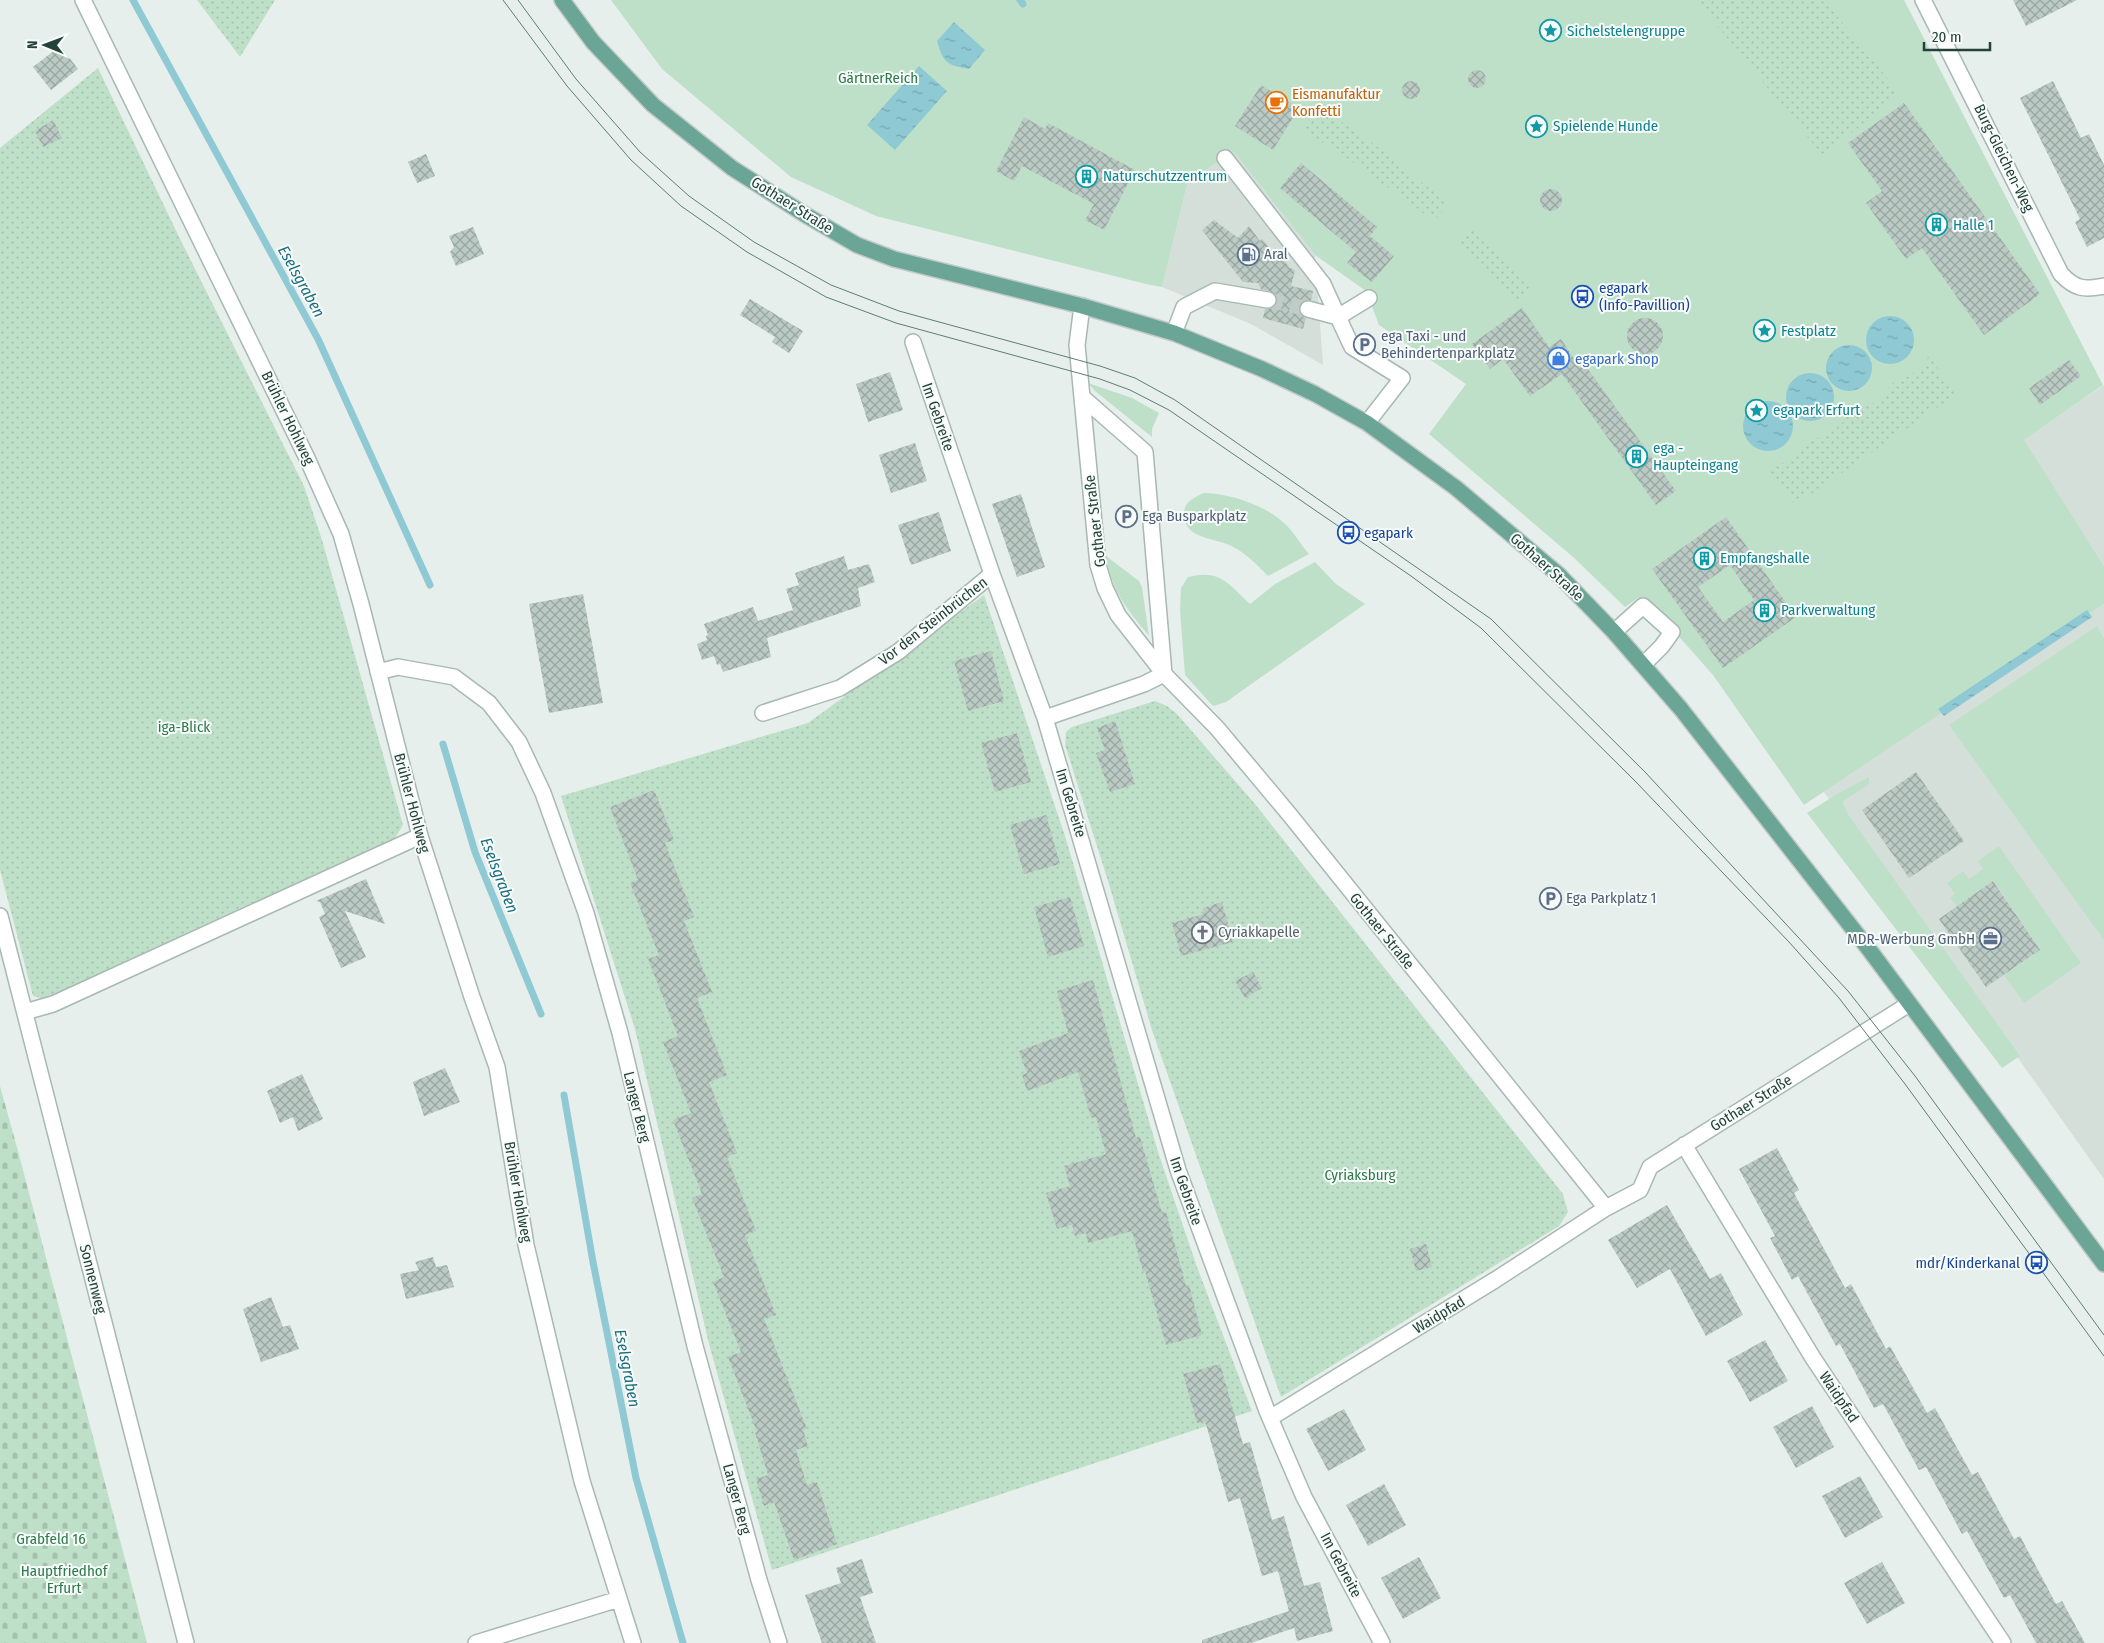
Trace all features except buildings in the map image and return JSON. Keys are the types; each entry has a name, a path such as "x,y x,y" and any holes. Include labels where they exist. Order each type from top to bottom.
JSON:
{"main road":[{"name":"Gothaer Straße","path":"562,0 593,42 652,105 732,168 858,245 894,259 1082,306 1174,333 1282,377 1367,423 1456,488 1498,522 1558,575 1614,632 1681,708 1760,808 2104,1264"}],"street":[{"name":"Brühler Hohlweg","path":"84,0 324,493 341,534 420,836 460,961 497,1067 526,1245 582,1481 633,1643"},
{"name":"Burg-Gleichen-Weg","path":"1923,0 2061,274 2071,284 2082,288 2104,286"},
{"path":"1225,158 1323,284 1352,347 1402,378 1367,423"},
{"path":"1174,333 1184,306 1215,291 1268,300"},
{"path":"1308,309 1338,317 1370,298"},
{"name":"Gothaer Straße","path":"1082,306 1077,344 1098,565 1102,580 1118,615 1164,674 1217,728 1289,814 1606,1208 1640,1190 1650,1166 1909,1004"},
{"name":"Im Gebreite","path":"913,342 992,574 1045,718 1178,1170 1270,1418 1304,1497 1382,1643"},
{"path":"1045,718 1144,684 1164,674 1145,452 1082,397"},
{"name":"Vor den Steinbrüchen","path":"763,713 840,688 898,652 992,574"},
{"path":"1614,632 1643,606 1672,632 1662,646 1643,665"},
{"name":"Langer Berg","path":"378,672 398,668 454,677 490,703 519,742 543,793 586,914 617,1024 695,1346 759,1580 779,1643"},
{"path":"25,1012 53,1004 420,836"},
{"name":"Sonnenweg","path":"0,916 186,1643"},
{"name":"Waidpfad","path":"1684,1145 1813,1358 2003,1643"},
{"name":"Waidpfad","path":"1270,1418 1496,1280 1606,1208"},
{"path":"476,1643 619,1599"}],"shaded area":[{"path":"1234,152 1315,255 1323,365 1251,324 1162,287 1188,181"},
{"path":"2104,385 2104,566 2023,440"},
{"path":"2104,604 2104,1179 1823,791"}],"green space":[{"path":"197,0 275,0 240,57"},
{"name":"egapark Erfurt","path":"611,0 1904,0 2103,385 2024,440 2104,566 2104,604 1804,805 1713,675 1674,631 1638,598 1625,607 1573,557 1429,434 1466,384 1379,325 1366,291 1315,255 1234,152 1188,181 1162,287 1146,284 876,216 791,177 662,69"},
{"path":"1696,0 1824,0 1900,94 1823,156"},
{"name":"iga-Blick","path":"98,68 180,239 304,486 322,540 403,825 395,838 45,999 33,996 0,870 0,148"},
{"path":"1315,106 1359,132 1449,204 1434,221 1343,155 1301,129"},
{"path":"1472,227 1533,288 1515,302 1459,242"},
{"path":"1929,356 1956,395 1795,505 1768,468 1793,460 1810,439 1823,437 1832,432 1850,412 1873,403 1884,394 1892,383 1904,379 1913,373"},
{"path":"1088,383 1132,398 1159,413 1152,429 1152,437 1095,391"},
{"path":"1204,493 1225,495 1258,506 1288,527 1309,554 1268,576 1240,551 1228,544 1196,534 1185,523 1184,510 1187,503"},
{"path":"1106,556 1139,581 1142,587 1149,636 1127,608 1116,590"},
{"path":"1315,562 1336,584 1365,604 1226,702 1213,706 1185,675 1180,610 1181,588 1188,577 1209,575 1223,580 1250,604 1275,584"},
{"path":"984,595 1065,836 1159,1155 1197,1267 1252,1411 772,1570 709,1344 635,1029 561,796 808,723"},
{"path":"2097,626 2104,639 2104,940 1949,725"},
{"name":"Cyriaksburg","path":"1155,701 1167,706 1177,714 1255,804 1563,1194 1568,1212 1559,1226 1281,1397 1152,1030 1065,745 1066,732 1072,727"},
{"path":"1869,777 1869,784 1842,802 1849,816 2020,1056 2002,1068 1807,813"},
{"path":"1999,846 2081,963 2024,1003 2004,975 2040,950 1994,881 1957,907 1950,898 1955,894 1947,883 1963,871 1969,879 1983,869 1978,861"},
{"name":"Hauptfriedhof Erfurt","path":"0,1086 18,1151 147,1643 0,1643"}],"water":[{"path":"954,22 985,50 969,69 950,64 944,58 939,48 937,41"},
{"path":"919,66 947,91 895,150 867,125"},
{"path":"1885,316 1895,316 1907,323 1914,335 1914,345 1907,357 1895,364 1885,364 1877,360 1870,353 1866,345 1866,335 1870,327 1877,320"},
{"path":"1845,345 1853,345 1862,349 1868,355 1872,368 1868,381 1862,387 1853,391 1845,391 1836,387 1830,381 1826,372 1826,364 1830,355 1836,349"},
{"path":"1805,373 1815,373 1827,380 1834,392 1834,402 1827,414 1815,421 1805,421 1797,417 1790,410 1786,402 1786,392 1790,384 1797,377"},
{"path":"1768,401 1778,403 1786,408 1791,416 1793,426 1791,436 1786,444 1778,449 1768,451 1758,449 1750,444 1745,436 1743,426 1745,416 1750,408 1758,403"},
{"path":"2087,610 2092,617 1944,716 1938,709"}],"waterway":[{"name":"Eselsgraben","path":"133,0 318,339 430,585"},
{"path":"1020,0 1023,4"},
{"name":"Eselsgraben","path":"443,744 475,852 541,1014"},
{"name":"Eselsgraben","path":"564,1095 593,1262 636,1478 683,1643"}],"tunnel":[{"path":"1268,300 1308,309"}],"tram line":[{"path":"503,0 567,86 631,160 681,206 747,252 826,297 896,323 1100,379 1130,390 1169,410 1411,576 1481,628 1636,782 1789,942 1839,998 1905,1084 2104,1356"},
{"path":"518,0 576,79 640,152 689,196 754,242 831,285 899,311 1100,366 1135,378 1175,400 1491,619 1645,772 1848,991 1915,1076 2104,1335"}],"place":[{"name":"Sichelstelengruppe","path":"1551,31"},
{"name":"Eismanufaktur Konfetti","path":"1276,103"},
{"name":"Spielende Hunde","path":"1537,126"},
{"name":"Naturschutzzentrum","path":"1087,176"},
{"name":"Halle 1","path":"1937,225"},
{"name":"Aral","path":"1248,254"},
{"name":"egapark (Info-Pavillion)","path":"1583,297"},
{"name":"Festplatz","path":"1765,331"},
{"name":"ega Taxi - und Behindertenparkplatz","path":"1365,345"},
{"name":"egapark Shop","path":"1559,359"},
{"name":"egapark Erfurt","path":"1757,410"},
{"name":"ega - Haupteingang","path":"1637,457"},
{"name":"Ega Busparkplatz","path":"1126,516"},
{"name":"egapark","path":"1348,533"},
{"name":"Empfangshalle","path":"1704,558"},
{"name":"Parkverwaltung","path":"1765,610"},
{"name":"Ega Parkplatz 1","path":"1550,898"},
{"name":"Cyriakkapelle","path":"1202,932"},
{"name":"MDR-Werbung GmbH","path":"1991,939"},
{"name":"mdr/Kinderkanal","path":"2036,1263"}],"park label":[{"name":"GärtnerReich","path":"878,78"},
{"name":"Grabfeld 16","path":"51,1539"}]}
